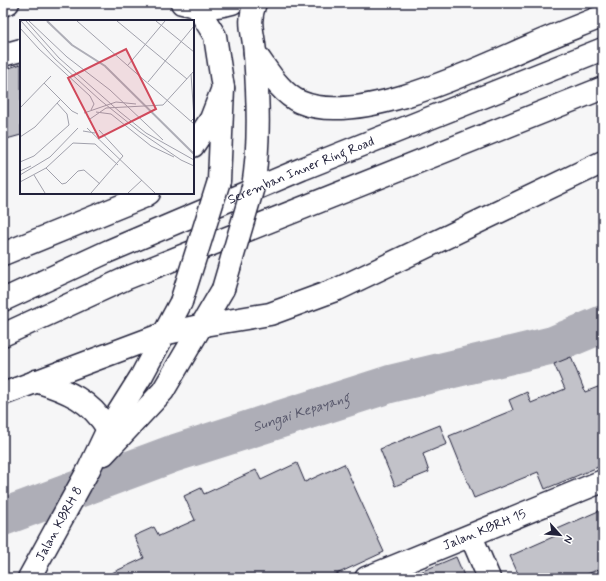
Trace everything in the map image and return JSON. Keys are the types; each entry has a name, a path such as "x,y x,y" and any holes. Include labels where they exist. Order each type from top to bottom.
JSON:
{"main road":[{"path":"3,5 8,3"},
{"path":"189,5 220,7 232,3"},
{"path":"90,469 163,391 204,325 223,289 253,187 257,136 255,53 250,16 255,3"},
{"path":"90,469 108,429 142,375 181,302 219,181 223,88 215,36 189,5"},
{"path":"255,53 282,88 298,101 317,108 373,105 448,82 603,16"},
{"name":"Seremban Inner Ring Road","path":"3,300 109,251 302,169 603,49"},
{"path":"3,56 20,50"},
{"path":"194,144 211,119 223,88"},
{"path":"3,335 127,278 603,88"},
{"path":"3,394 163,334 204,325 270,314 338,289 603,162"},
{"path":"3,254 148,194"},
{"path":"36,381 64,390 82,400 101,417 108,429"},
{"name":"Jalan KBRH 8","path":"32,571 90,469"},
{"name":"Jalan KBRH 15","path":"366,578 603,482"},
{"path":"470,536 489,578"}],"building":[{"path":"20,64 20,135 3,140 3,70"},
{"path":"571,357 585,392 603,385 603,465 545,489 538,472 474,498 449,436 513,410 509,400 527,392 531,403 565,389 554,364"},
{"path":"440,425 447,444 423,454 429,472 395,486 380,449"},
{"path":"297,463 305,482 344,464 384,552 328,578 101,578 144,558 134,536 154,527 159,536 195,520 184,496 201,488 204,494 256,470 261,480"},
{"path":"603,509 603,567 579,578 520,578 510,556 555,536 553,531"},
{"path":"456,557 465,578 406,578"}],"waterway":[{"name":"Sungai Kepayang","path":"3,517 172,454 390,384 553,345 603,324"}]}
